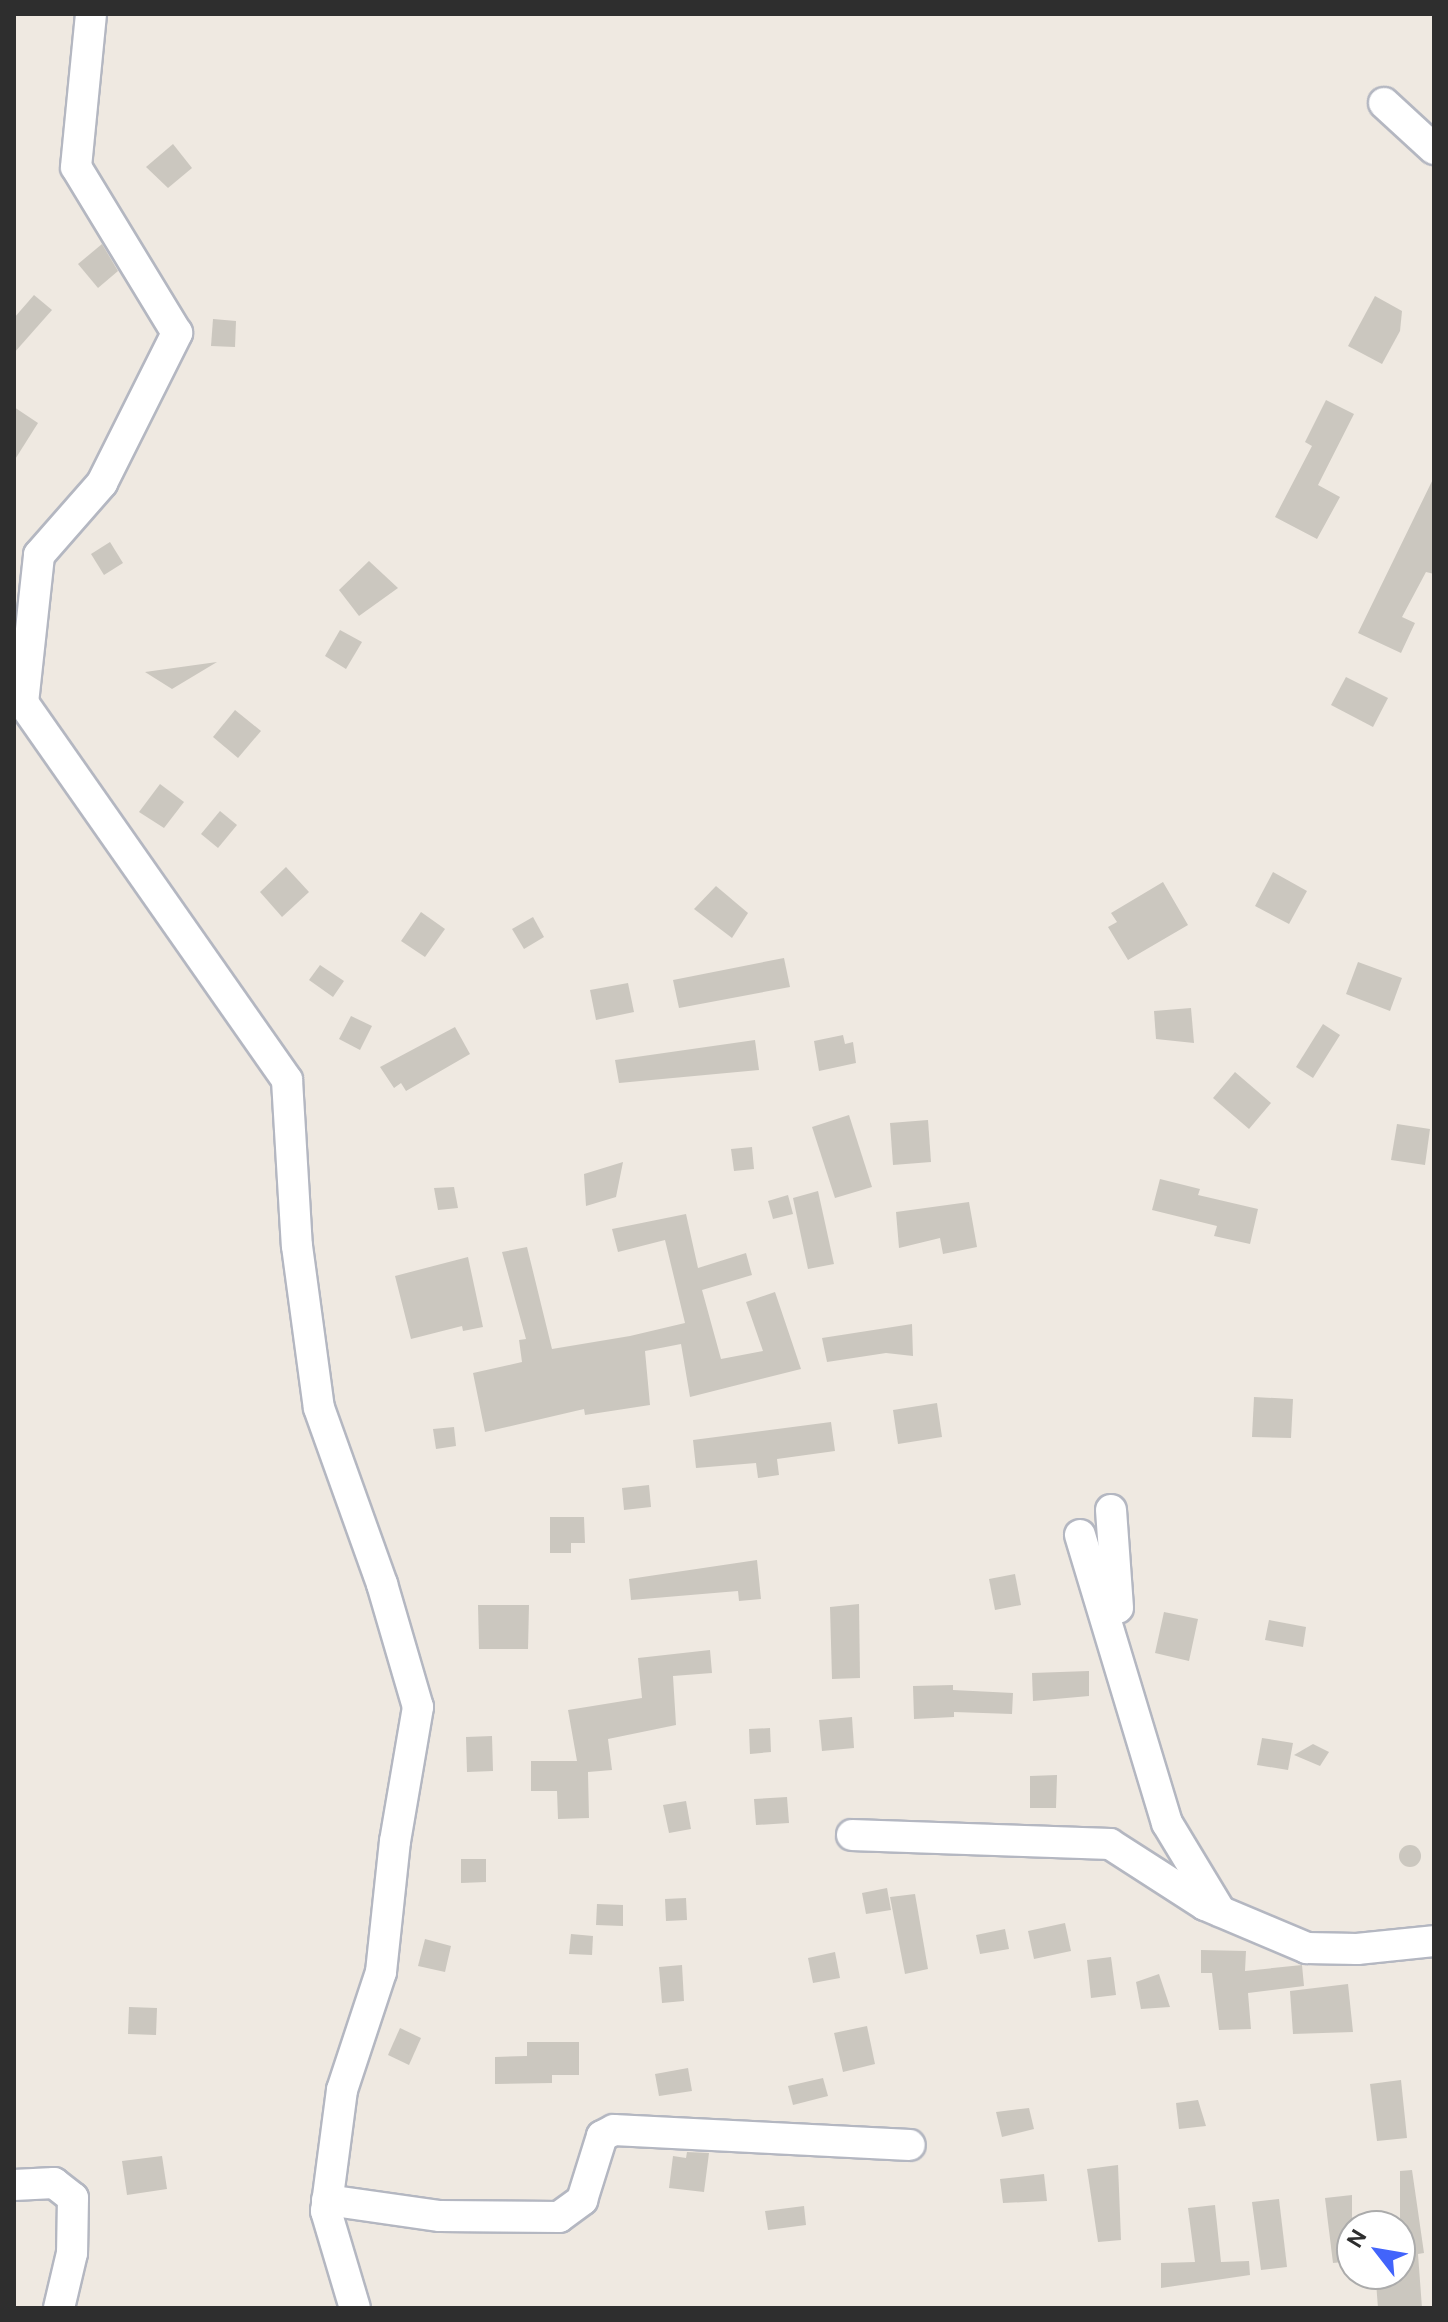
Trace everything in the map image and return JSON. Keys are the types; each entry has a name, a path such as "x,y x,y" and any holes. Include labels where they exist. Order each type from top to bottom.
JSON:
{"street":[{"path":"91,14 76,167 177,333 102,483 39,555 19,696 287,1080 297,1246 319,1408 382,1584 418,1707 395,1841 381,1972 342,2090 327,2200 326,2211 355,2308"},
{"path":"1384,103 1434,149"},
{"path":"1111,1510 1121,1658"},
{"path":"1080,1535 1121,1658 1167,1823 1221,1913"},
{"path":"852,1835 1110,1844 1221,1913 1307,1948 1357,1949 1434,1941"},
{"path":"327,2200 440,2216 559,2217 582,2200 602,2136 614,2130 910,2145"},
{"path":"14,2185 54,2183 73,2198 72,2253 59,2308"}],"building":[{"path":"173,144 192,168 168,188 146,167"},
{"path":"102,244 118,271 98,288 78,264"},
{"path":"34,295 52,310 14,353 14,318"},
{"path":"1375,296 1402,311 1400,331 1382,364 1348,346"},
{"path":"213,319 236,321 235,347 211,346"},
{"path":"1326,400 1354,414 1318,485 1340,497 1317,539 1275,517 1312,446 1305,442"},
{"path":"14,407 38,423 14,461"},
{"path":"1434,477 1434,574 1426,572 1402,617 1415,623 1401,653 1358,633"},
{"path":"110,542 123,563 104,575 91,554"},
{"path":"369,561 398,588 359,616 339,590"},
{"path":"340,630 362,642 346,669 325,656"},
{"path":"217,662 172,689 145,672"},
{"path":"1346,677 1388,698 1373,727 1331,705"},
{"path":"235,710 261,731 238,758 213,737"},
{"path":"160,784 184,802 164,828 139,812"},
{"path":"220,811 237,825 218,848 201,834"},
{"path":"286,867 309,892 282,917 260,892"},
{"path":"1273,872 1307,891 1289,924 1255,906"},
{"path":"1163,882 1188,925 1128,960 1108,927 1117,922 1111,913"},
{"path":"716,886 748,913 732,938 694,909"},
{"path":"421,912 445,929 425,957 401,941"},
{"path":"533,917 544,937 524,949 512,929"},
{"path":"784,958 790,987 679,1008 673,980"},
{"path":"1358,962 1402,978 1390,1011 1346,994"},
{"path":"320,965 344,981 333,997 309,980"},
{"path":"628,983 634,1012 596,1020 590,990"},
{"path":"1191,1008 1194,1043 1156,1039 1154,1011"},
{"path":"351,1016 372,1026 360,1050 339,1039"},
{"path":"1323,1024 1340,1035 1313,1078 1296,1067"},
{"path":"455,1027 470,1054 406,1091 401,1083 394,1088 380,1067"},
{"path":"843,1035 845,1044 853,1042 856,1063 819,1071 814,1041"},
{"path":"755,1040 759,1070 619,1083 615,1060"},
{"path":"1235,1072 1271,1103 1249,1129 1213,1098"},
{"path":"849,1115 872,1187 835,1198 812,1127"},
{"path":"928,1120 931,1162 893,1165 890,1123"},
{"path":"1397,1124 1430,1129 1425,1165 1391,1160"},
{"path":"752,1147 754,1169 734,1171 731,1149"},
{"path":"623,1162 616,1197 586,1206 584,1174"},
{"path":"1160,1179 1200,1189 1198,1195 1258,1209 1250,1244 1214,1236 1217,1226 1152,1210"},
{"path":"454,1187 458,1208 438,1210 434,1188"},
{"path":"818,1191 834,1264 808,1269 793,1198"},
{"path":"788,1195 793,1214 773,1219 768,1201"},
{"path":"969,1202 977,1247 943,1254 940,1238 899,1248 896,1212"},
{"path":"686,1214 698,1268 746,1253 752,1275 702,1290 721,1359 763,1351 746,1302 775,1292 801,1369 690,1397 681,1344 645,1351 650,1405 585,1415 584,1409 485,1432 473,1373 522,1362 519,1340 526,1339 502,1252 527,1247 552,1349 630,1336 685,1323 665,1240 618,1252 612,1229"},
{"path":"468,1257 483,1327 463,1331 462,1326 411,1339 395,1276"},
{"path":"912,1324 913,1356 886,1353 827,1362 822,1338"},
{"path":"1254,1397 1293,1399 1291,1438 1252,1437"},
{"path":"937,1403 942,1437 898,1444 893,1410"},
{"path":"831,1422 835,1451 777,1459 779,1475 758,1478 756,1463 696,1468 693,1440"},
{"path":"454,1427 456,1446 436,1449 433,1429"},
{"path":"649,1485 651,1507 624,1510 622,1488"},
{"path":"550,1517 584,1517 585,1543 571,1543 571,1553 550,1553"},
{"path":"757,1560 761,1599 739,1601 738,1591 631,1600 629,1579"},
{"path":"1015,1574 1021,1605 995,1610 989,1579"},
{"path":"859,1604 860,1678 832,1679 830,1607"},
{"path":"478,1605 529,1605 528,1649 479,1649"},
{"path":"1164,1612 1198,1619 1189,1661 1155,1653"},
{"path":"1269,1620 1306,1627 1303,1647 1265,1640"},
{"path":"710,1650 712,1673 673,1676 676,1725 608,1739 612,1770 588,1772 589,1818 558,1819 557,1791 531,1791 531,1761 577,1761 568,1710 642,1698 638,1658"},
{"path":"1089,1671 1089,1696 1033,1701 1032,1673"},
{"path":"953,1685 953,1690 1013,1693 1012,1714 954,1712 954,1717 914,1719 913,1686"},
{"path":"852,1717 854,1748 822,1751 819,1720"},
{"path":"770,1728 771,1752 750,1754 749,1729"},
{"path":"492,1736 493,1771 467,1772 466,1737"},
{"path":"1262,1738 1293,1743 1288,1770 1257,1765"},
{"path":"1313,1744 1329,1752 1320,1766 1294,1755"},
{"path":"1057,1775 1056,1808 1030,1808 1030,1776"},
{"path":"787,1797 789,1823 756,1825 754,1799"},
{"path":"686,1801 691,1829 669,1833 663,1805"},
{"path":"1410,1845 1418,1848 1421,1856 1418,1864 1410,1867 1402,1864 1399,1856 1402,1848"},
{"path":"461,1859 486,1859 486,1882 461,1883"},
{"path":"887,1888 891,1910 866,1914 862,1893"},
{"path":"915,1894 928,1969 905,1974 890,1897"},
{"path":"686,1898 687,1920 666,1921 665,1899"},
{"path":"597,1904 623,1905 623,1926 596,1925"},
{"path":"1065,1923 1071,1951 1034,1959 1028,1931"},
{"path":"1005,1929 1009,1949 980,1954 976,1935"},
{"path":"571,1934 593,1936 592,1955 569,1954"},
{"path":"425,1939 451,1946 445,1972 418,1966"},
{"path":"1201,1950 1246,1951 1245,1971 1302,1965 1304,1986 1248,1993 1251,2029 1219,2030 1212,1973 1201,1973"},
{"path":"835,1952 840,1978 813,1983 808,1958"},
{"path":"1111,1957 1116,1995 1091,1998 1087,1960"},
{"path":"682,1965 684,2001 662,2003 659,1967"},
{"path":"1159,1974 1170,2007 1141,2009 1136,1982"},
{"path":"1348,1984 1353,2032 1293,2034 1290,1991"},
{"path":"129,2007 157,2008 156,2035 128,2034"},
{"path":"867,2026 875,2064 843,2072 834,2033"},
{"path":"400,2028 421,2038 409,2065 388,2055"},
{"path":"527,2042 579,2042 579,2075 552,2075 552,2083 495,2084 495,2057 527,2056"},
{"path":"688,2068 692,2091 659,2096 655,2074"},
{"path":"823,2078 828,2096 793,2105 788,2086"},
{"path":"1401,2080 1407,2138 1377,2141 1370,2084"},
{"path":"1198,2100 1206,2126 1179,2129 1176,2103"},
{"path":"1029,2108 1034,2129 1002,2137 996,2112"},
{"path":"687,2152 709,2153 704,2192 669,2188 673,2156 686,2158"},
{"path":"162,2156 167,2189 127,2195 122,2161"},
{"path":"1118,2165 1121,2240 1098,2242 1087,2169"},
{"path":"1412,2170 1424,2253 1418,2254 1422,2308 1378,2308 1377,2290 1416,2290 1416,2210 1400,2210 1400,2171"},
{"path":"1044,2174 1047,2201 1003,2203 1000,2179"},
{"path":"1352,2195 1352,2210 1336,2210 1336,2263 1333,2263 1325,2198"},
{"path":"1279,2199 1287,2267 1261,2270 1252,2202"},
{"path":"1215,2205 1221,2262 1249,2261 1250,2275 1161,2288 1161,2263 1195,2262 1188,2208"},
{"path":"804,2206 806,2225 768,2230 765,2211"}]}
